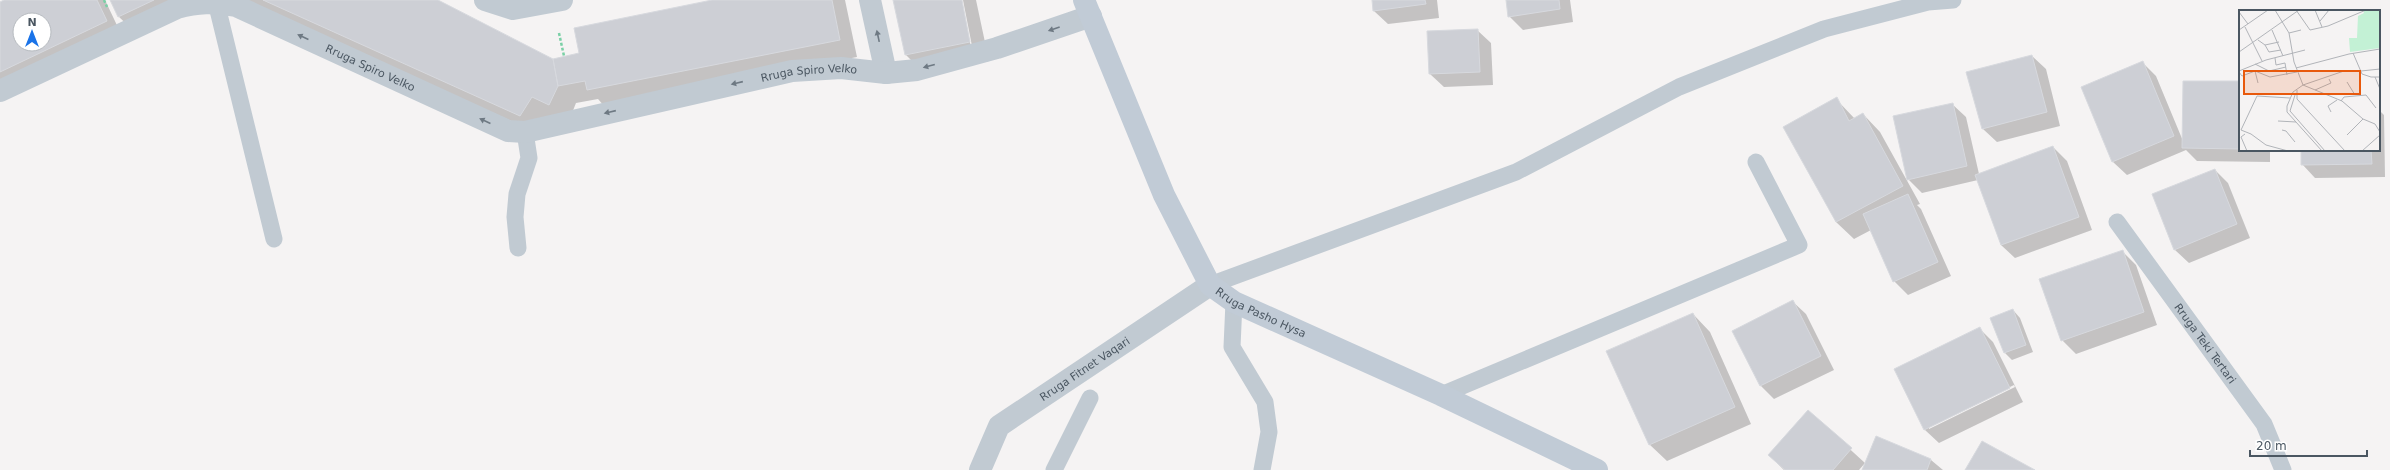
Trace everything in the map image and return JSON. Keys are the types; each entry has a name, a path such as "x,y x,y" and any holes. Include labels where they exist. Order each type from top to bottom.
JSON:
{"main road":[{"name":"Rruga Pasho Hysa","path":"1087,8 1164,195 1210,285 1234,302 1441,395 1596,470"}],"street":[{"path":"485,0 513,9 562,0"},
{"path":"870,0 886,73"},
{"name":"Rruga Spiro Velko","path":"0,91 177,8 196,2 216,2 236,6 508,131 525,132 792,71 841,68 886,73 917,70 997,48 1087,8"},
{"name":"Rruga Fitnet Vaqari","path":"980,470 999,426 1210,285"}],"lane":[{"path":"1210,285 1516,172 1679,87 1817,32 1928,2 1953,0"},
{"path":"216,2 274,239"},
{"path":"518,248 516,217 517,194 529,158 525,132"},
{"path":"1441,395 1799,245 1756,162"},
{"name":"Rruga Teki Tertari","path":"2117,222 2260,418 2283,470"},
{"path":"1234,302 1232,348 1265,402 1269,432 1262,470"},
{"path":"1054,470 1090,398"}],"building":[{"path":"4,0 97,0 107,21 52,47 52,12 12,12 12,52 42,52 0,72 0,2"},
{"path":"110,0 154,0 118,17"},
{"path":"263,0 438,0 553,59 558,86 549,105 532,97 520,116"},
{"path":"712,0 832,0 840,40 587,90 585,81 558,86 553,59 579,53 574,28"},
{"path":"893,0 962,0 970,42 905,55"},
{"path":"1372,0 1425,0 1426,4 1373,11"},
{"path":"1506,0 1559,0 1560,9 1508,17"},
{"path":"1478,29 1480,72 1429,74 1427,31"},
{"path":"2032,55 2047,112 1982,129 1966,72"},
{"path":"2143,61 2174,136 2112,162 2081,87"},
{"path":"2183,81 2239,81 2239,149 2182,148"},
{"path":"1837,97 1849,121 1863,113 1903,186 1836,222 1783,127"},
{"path":"1953,103 1967,166 1907,180 1893,116"},
{"path":"2053,146 2079,217 2001,245 1975,175"},
{"path":"2301,151 2371,151 2372,164 2301,165"},
{"path":"2215,169 2237,224 2174,250 2152,194"},
{"path":"1908,194 1938,262 1893,282 1863,214"},
{"path":"2123,250 2144,312 2061,341 2039,279"},
{"path":"1793,300 1821,356 1760,386 1732,331"},
{"path":"2013,309 2026,345 2004,353 1990,318"},
{"path":"1693,313 1735,407 1649,445 1606,351"},
{"path":"1980,327 2010,388 1924,430 1894,369"},
{"path":"1808,410 1852,448 1833,470 1785,470 1768,455"},
{"path":"1876,436 1931,459 1927,470 1862,470"},
{"path":"1982,441 2035,470 1965,470"}]}
